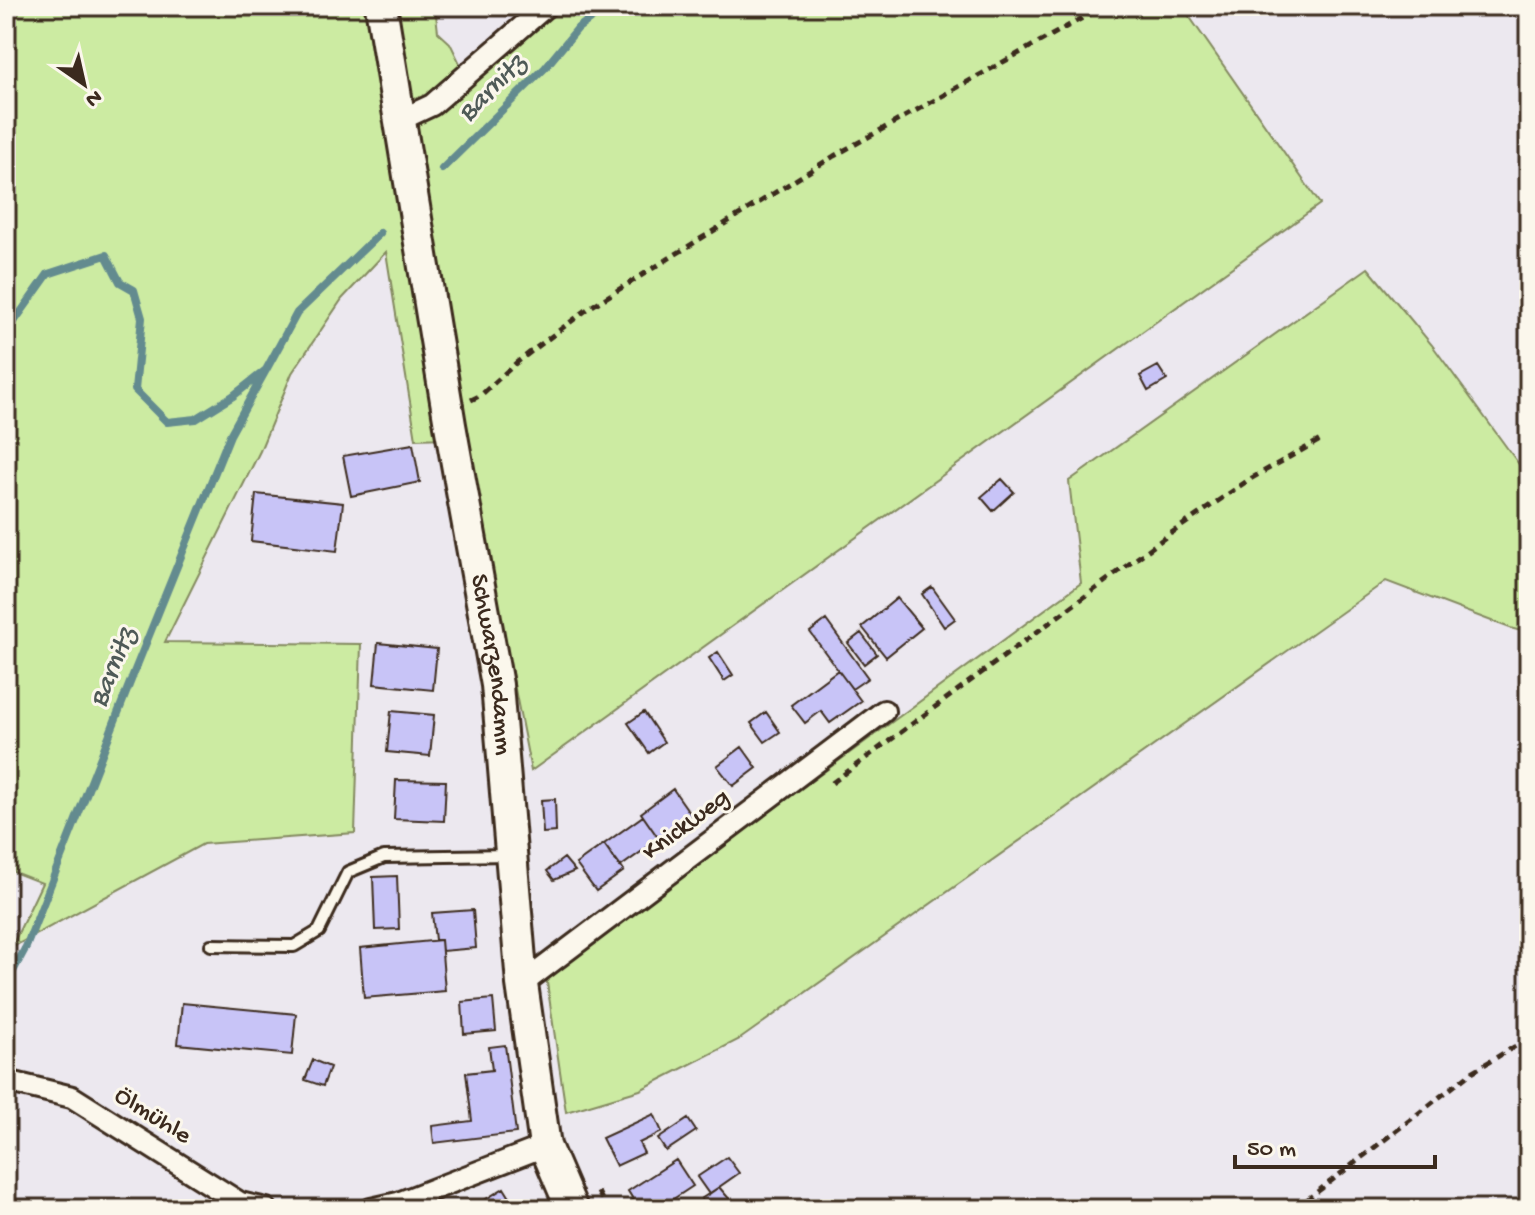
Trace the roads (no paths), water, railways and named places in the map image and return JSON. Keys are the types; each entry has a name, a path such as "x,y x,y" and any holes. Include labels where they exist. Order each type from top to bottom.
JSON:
{"main road":[{"name":"Schwarzendamm","path":"381,6 415,221 497,685 522,984 545,1146 572,1209"}],"street":[{"path":"400,120 432,105 546,6"},
{"name":"Knickweg","path":"522,984 884,711"},
{"name":"Ölmühle","path":"6,1081 72,1097 240,1203 266,1209"},
{"path":"371,1209 398,1203 545,1146"}],"lane":[{"path":"211,945 294,946 319,931 348,872 384,857 511,855"}],"waterway":[{"name":"Barnitz","path":"442,169 545,68 578,28 608,6"},
{"name":"Barnitz","path":"6,333 48,274 106,255 120,282 134,290 142,318 135,390 167,422 196,419 266,370 297,313 380,233"},
{"name":"Barnitz","path":"6,984 26,947 230,435 266,370"}]}
